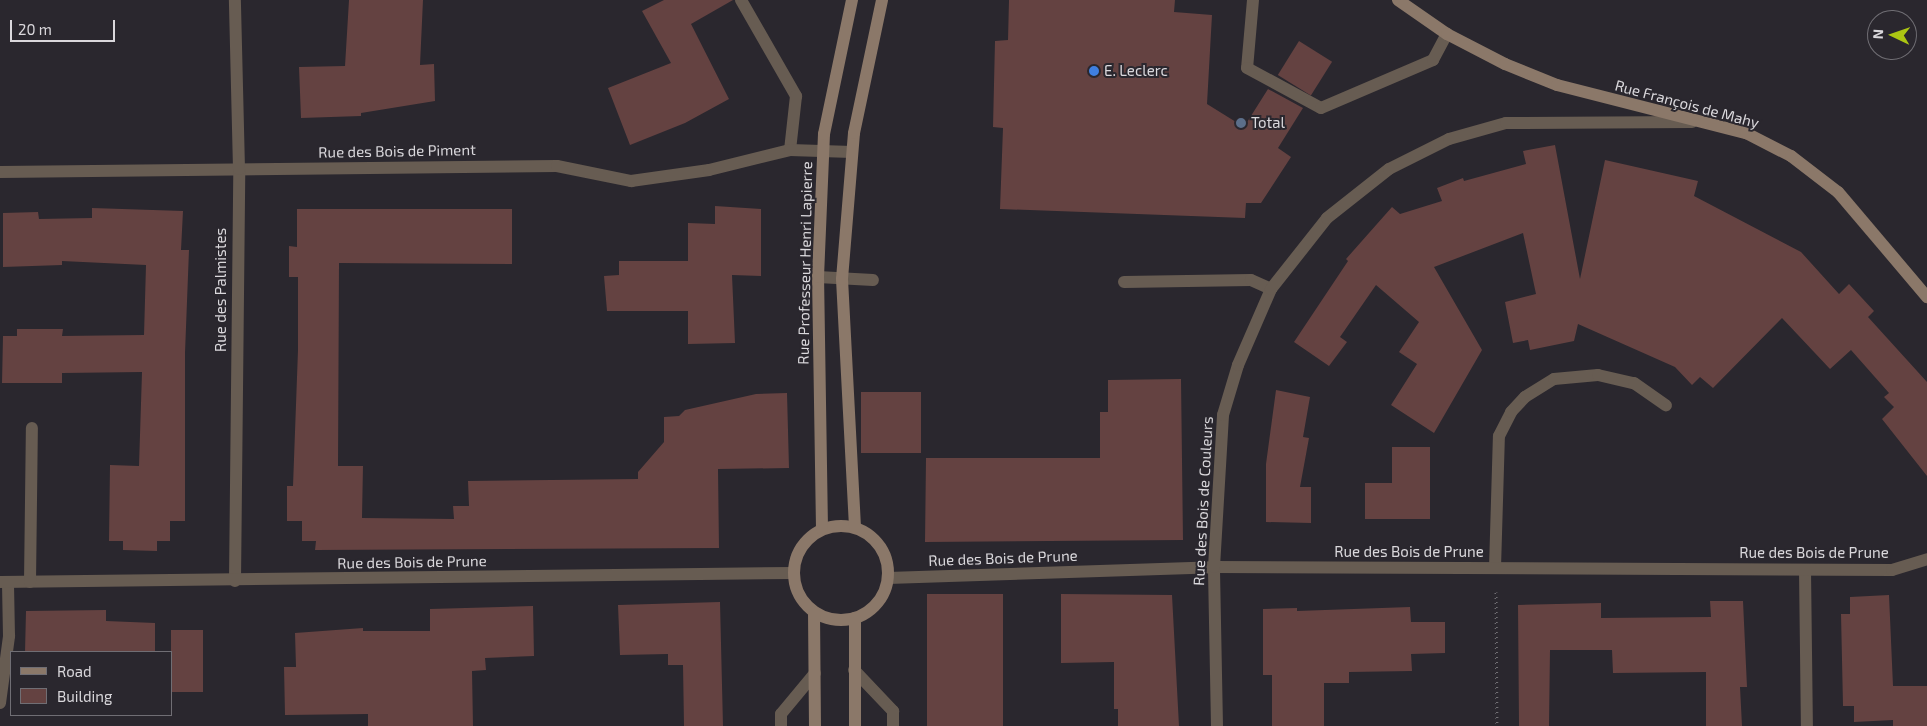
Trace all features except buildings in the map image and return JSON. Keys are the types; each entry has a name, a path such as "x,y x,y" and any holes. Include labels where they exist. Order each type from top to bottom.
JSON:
{"main road":[{"name":"Rue Professeur Henri Lapierre","path":"822,529 818,277 823,151 852,0"},
{"path":"855,527 842,279 852,152 882,0"},
{"name":"Rue François de Mahy","path":"1398,0 1447,34 1505,64 1557,85 1692,122 1746,133 1791,156 1838,192 1927,297"},
{"path":"838,525 855,527 870,534 881,546 888,562 888,578 877,604 855,618 827,618 814,612 799,595 794,573 801,546 822,529 838,525"},
{"path":"814,612 815,726"},
{"path":"855,618 855,726"}],"street":[{"name":"Rue des Palmistes","path":"235,0 239,169 235,581"},
{"path":"741,0 796,96 790,150"},
{"path":"1253,0 1247,68 1321,108 1432,60 1447,34"},
{"name":"Rue des Bois de Couleurs","path":"1217,726 1214,567 1223,415 1238,365 1271,289 1327,218 1389,169 1449,139 1506,122 1692,122"},
{"name":"Rue des Bois de Piment","path":"0,172 557,166 631,181 709,170 790,150 852,152"},
{"path":"818,277 873,280"},
{"path":"1124,282 1251,280 1271,289"},
{"path":"1495,568 1499,436 1511,412 1525,397 1554,378 1598,375 1634,383 1666,405"},
{"path":"30,582 32,428"},
{"name":"Rue des Bois de Prune","path":"888,578 1214,567 1892,570 1927,559"},
{"path":"1805,570 1807,726"},
{"name":"Rue des Bois de Prune","path":"4,582 235,581 794,573"},
{"path":"0,703 8,636 4,582"},
{"path":"854,670 893,711 893,726"},
{"path":"781,726 781,714 814,673"}],"path":[{"path":"1495,568 1497,726"}],"place":[{"name":"E. Leclerc","path":"1094,71"},
{"name":"Total","path":"1241,123"}]}
